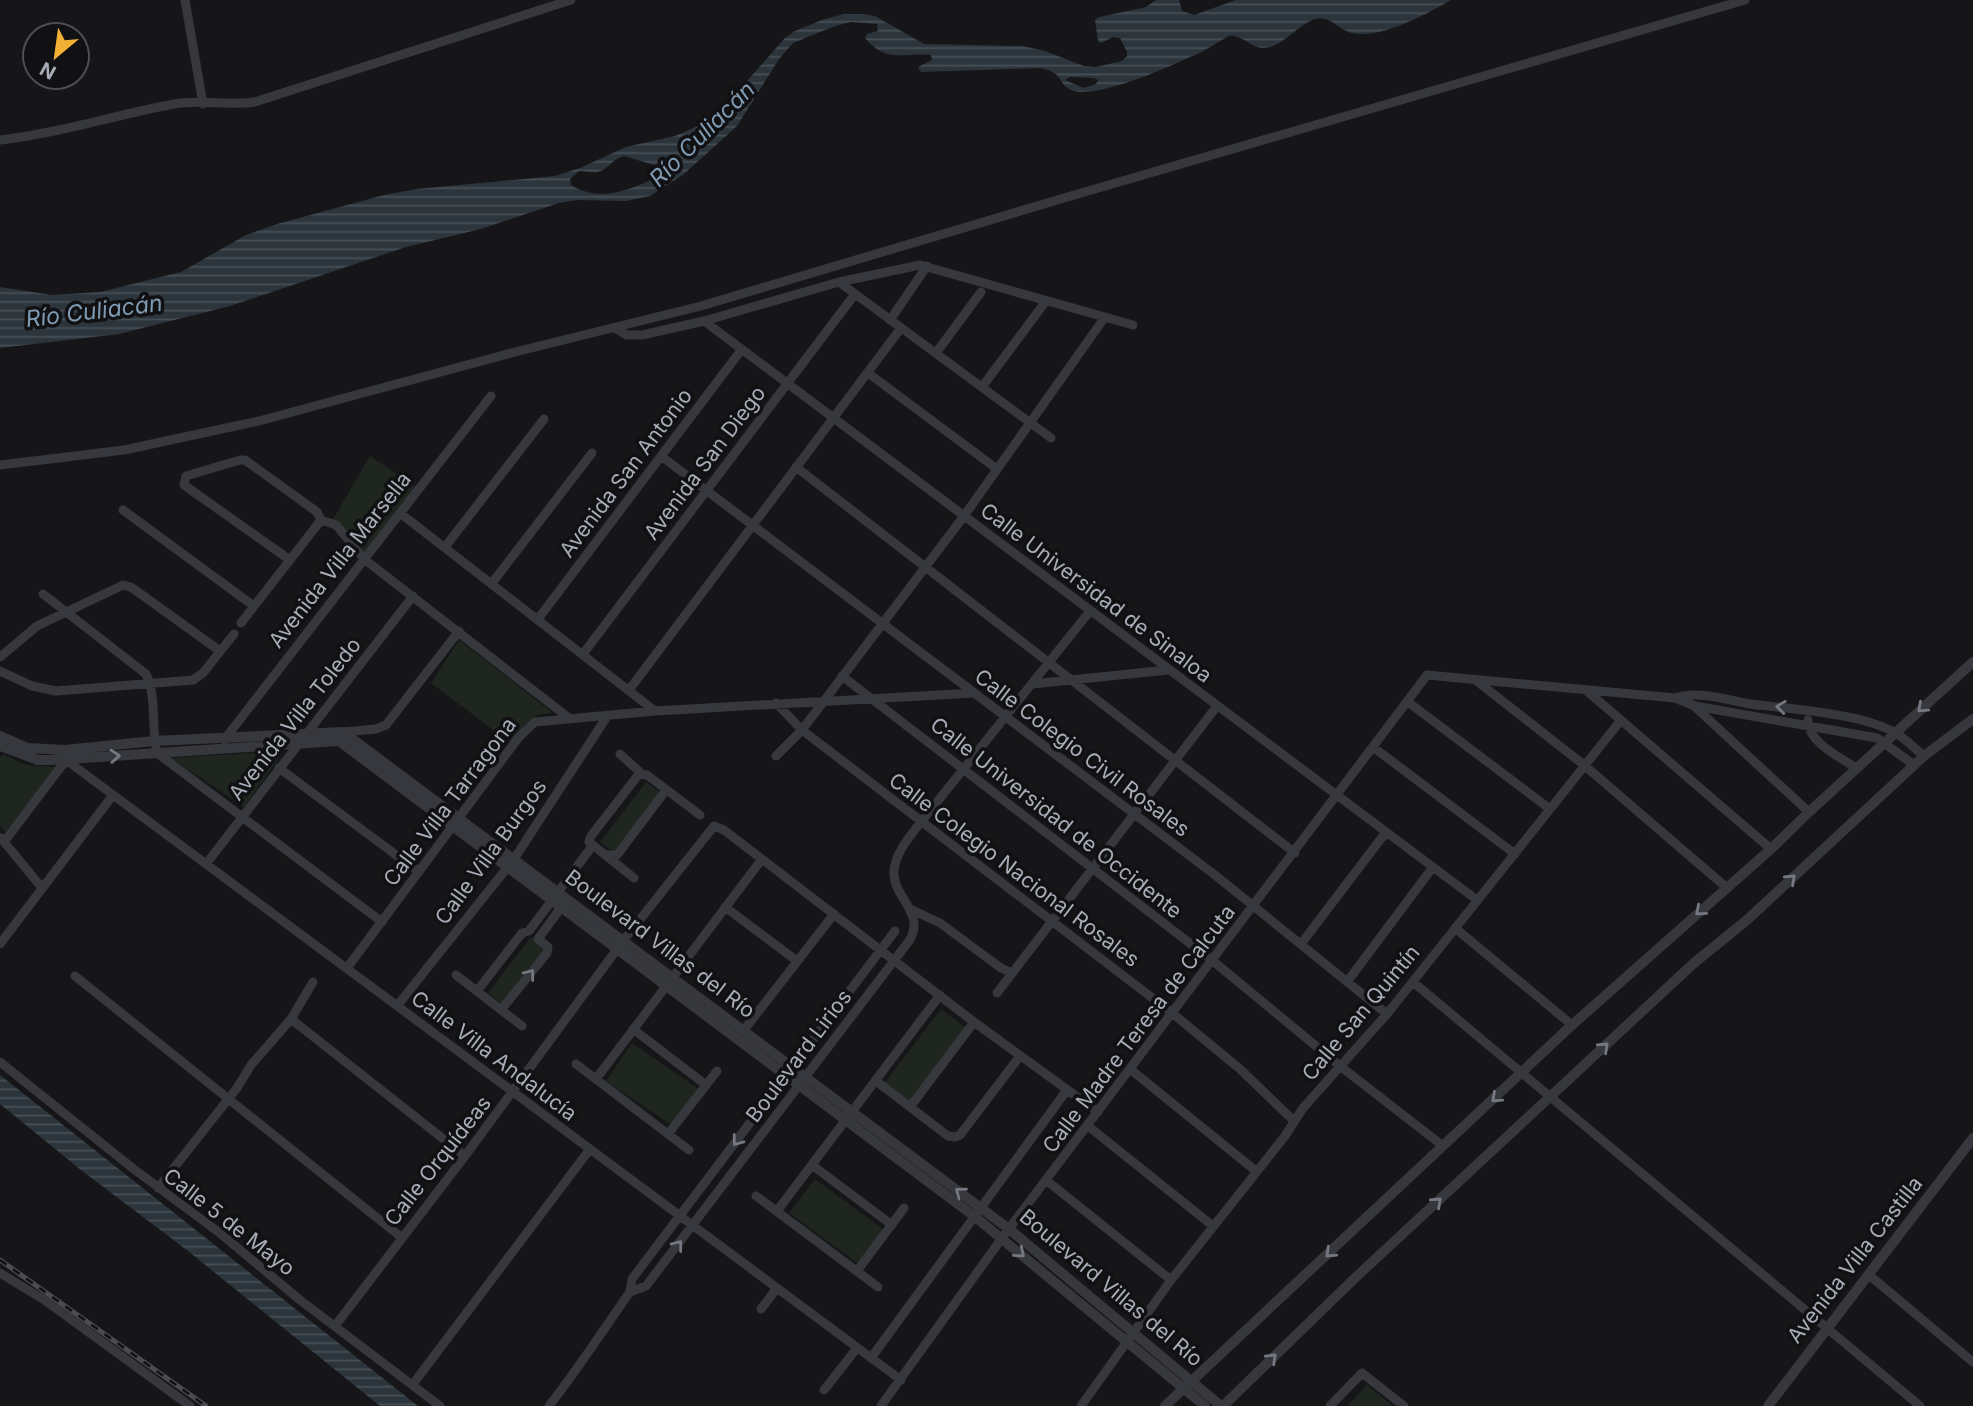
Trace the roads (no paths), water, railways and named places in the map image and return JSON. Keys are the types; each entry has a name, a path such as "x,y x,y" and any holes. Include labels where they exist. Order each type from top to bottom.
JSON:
{"street":[{"path":"185,0 203,104"},
{"path":"0,140 100,122 176,104 238,105 255,102 571,0"},
{"path":"0,465 124,450 259,421 615,328 828,269 1745,0"},
{"path":"615,328 634,337 704,321 839,282 907,266 927,266 1133,325"},
{"path":"890,320 927,266"},
{"path":"839,282 1051,438"},
{"path":"936,353 981,292"},
{"name":"Avenida San Diego","path":"583,654 855,294"},
{"path":"982,387 1046,301"},
{"path":"776,756 802,730 964,516 1105,317"},
{"name":"Calle Universidad de Sinaloa","path":"704,321 1477,900"},
{"path":"629,690 901,328"},
{"name":"Avenida San Antonio","path":"538,618 742,349"},
{"path":"868,373 997,469"},
{"name":"Avenida Villa Marsella","path":"224,743 491,396"},
{"path":"445,547 544,419"},
{"path":"492,583 592,453"},
{"name":"Calle Colegio Civil Rosales","path":"661,456 1254,906 1387,1014"},
{"path":"290,560 190,489 183,481 186,476 245,460 317,512 321,520 336,525 364,559 569,718"},
{"path":"796,467 1295,853"},
{"path":"123,510 254,606"},
{"path":"400,513 655,711"},
{"path":"241,623 321,520"},
{"path":"0,657 37,626 123,586 131,587 220,651"},
{"path":"43,594 140,667 151,684 157,753 382,922"},
{"name":"Avenida Villa Toledo","path":"206,864 413,596"},
{"path":"1012,972 1001,968 940,923 910,909 907,901 896,890 894,870 898,855 920,822 1090,611"},
{"path":"343,732 376,729 386,725 459,631"},
{"path":"0,671 43,690 56,691 197,678 234,634"},
{"path":"1165,1406 1572,1026 1771,849 1809,811 1973,663"},
{"path":"1032,684 1168,670"},
{"name":"Calle Universidad de Occidente","path":"842,676 1213,961 1340,1066 1443,1146"},
{"name":"Calle Madre Teresa de Calcuta","path":"881,1406 1006,1233 1427,676 1477,680"},
{"path":"1477,680 1809,711 1895,732 1924,756"},
{"path":"1477,680 1584,765 1727,888"},
{"path":"1587,691 1771,849"},
{"name":"Calle Villa Tarragona","path":"347,968 531,724 539,720 974,692"},
{"path":"1679,697 1695,706 1809,811"},
{"path":"1408,702 1550,809"},
{"name":"Calle Colegio Nacional Rosales","path":"776,703 802,730 1172,1013 1240,1069 1294,1121"},
{"path":"997,993 1217,706"},
{"path":"1695,706 1863,735 1885,743 1914,765"},
{"path":"1809,711 1807,725 1813,737 1856,768"},
{"name":"Calle Villa Burgos","path":"397,1006 511,862 608,715"},
{"path":"1222,1406 1355,1278 1694,963 1747,920 1924,756 1973,719"},
{"name":"Calle San Quintín","path":"1081,1406 1171,1280 1294,1121 1387,1014 1621,720"},
{"name":"Boulevard Villas del Río","path":"66,755 157,753 224,743 343,732 456,822"},
{"name":"Boulevard Villas del Río","path":"2,743 38,760 154,741 297,744 339,741 511,862 1006,1233 1189,1385 1222,1406"},
{"path":"1373,747 1515,854"},
{"path":"620,754 639,776 666,790 700,815"},
{"path":"42,888 2,839 66,755"},
{"name":"Calle Villa Andalucía","path":"66,755 113,795 901,1380"},
{"path":"279,768 419,872"},
{"path":"639,776 591,836 589,842 611,857 617,855 666,790"},
{"path":"0,944 113,795"},
{"name":"Calle Orquídeas","path":"335,1326 710,828 716,825 762,859"},
{"path":"1301,944 1386,832"},
{"path":"501,1010 547,953 548,947 538,939 593,845"},
{"path":"606,854 634,878"},
{"path":"596,1079 762,859 974,1022 1098,1112"},
{"path":"1347,982 1433,867"},
{"path":"477,991 522,933 529,931 560,899"},
{"path":"725,907 797,961"},
{"name":"Boulevard Lirios","path":"630,1292 646,1286 894,960 913,934 910,909"},
{"path":"744,1030 834,914"},
{"path":"0,926 9,932"},
{"path":"1455,928 1572,1026"},
{"name":"Boulevard Lirios","path":"549,1406 630,1292 632,1279 895,931"},
{"path":"456,975 522,1026"},
{"path":"75,976 401,1237"},
{"name":"Boulevard Villas del Río","path":"670,981 744,1030 790,1072"},
{"path":"158,1188 251,1065 290,1020 313,982"},
{"path":"1412,982 1920,1406"},
{"path":"777,1211 940,996"},
{"path":"290,1020 465,1156"},
{"path":"910,1107 974,1022"},
{"path":"633,1030 706,1085"},
{"path":"876,1081 948,1136 960,1135 1020,1056"},
{"name":"Calle 5 de Mayo","path":"0,1062 440,1406"},
{"path":"576,1064 689,1150"},
{"path":"1130,1069 1256,1171"},
{"path":"668,1134 717,1071"},
{"path":"871,1358 1067,1090"},
{"path":"1088,1126 1213,1226"},
{"name":"Avenida Villa Castilla","path":"1768,1406 1973,1138"},
{"path":"413,1384 590,1149"},
{"path":"812,1166 892,1225"},
{"path":"1046,1180 1171,1280"},
{"path":"756,1196 877,1287"},
{"path":"857,1271 904,1208"},
{"path":"0,1273 47,1301 190,1406"},
{"path":"1868,1275 1973,1362"},
{"path":"761,1309 777,1288"},
{"path":"824,1390 857,1348"},
{"path":"1330,1406 1362,1373 1404,1406"},
{"name":"Boulevard Villas del Río","path":"1189,1385 1205,1406"}],"water":[{"name":"Río Culiacán","path":"1156,0 1179,0 1182,11 1194,15 1236,0 1451,0 1401,25 1373,33 1349,32 1329,20 1320,18 1308,22 1270,47 1254,46 1238,37 1229,36 1200,53 1148,75 1113,87 1082,92 1071,90 1057,75 1041,68 921,72 918,67 932,60 931,55 888,54 865,38 867,34 878,31 877,24 851,22 793,43 779,59 737,126 684,174 650,196 626,201 577,200 559,203 481,229 406,247 230,306 119,334 0,348 0,287 52,295 100,292 181,272 246,235 384,195 417,189 555,176 580,168 626,147 675,136 717,115 785,38 822,20 844,14 875,16 924,44 1023,46 1045,51 1084,66 1096,67 1122,61 1127,52 1120,38 1113,37 1101,43 1098,41 1095,20 1146,7","holes":["1070,77 1094,78 1098,80 1096,84 1084,88 1065,80","624,156 654,165 660,173 642,184 609,194 590,193 571,185 570,179 579,171 598,172"]},
{"path":"0,1075 418,1406 380,1406 188,1251 81,1170 0,1104"}],"railway":[{"path":"0,1260 206,1406"}]}
